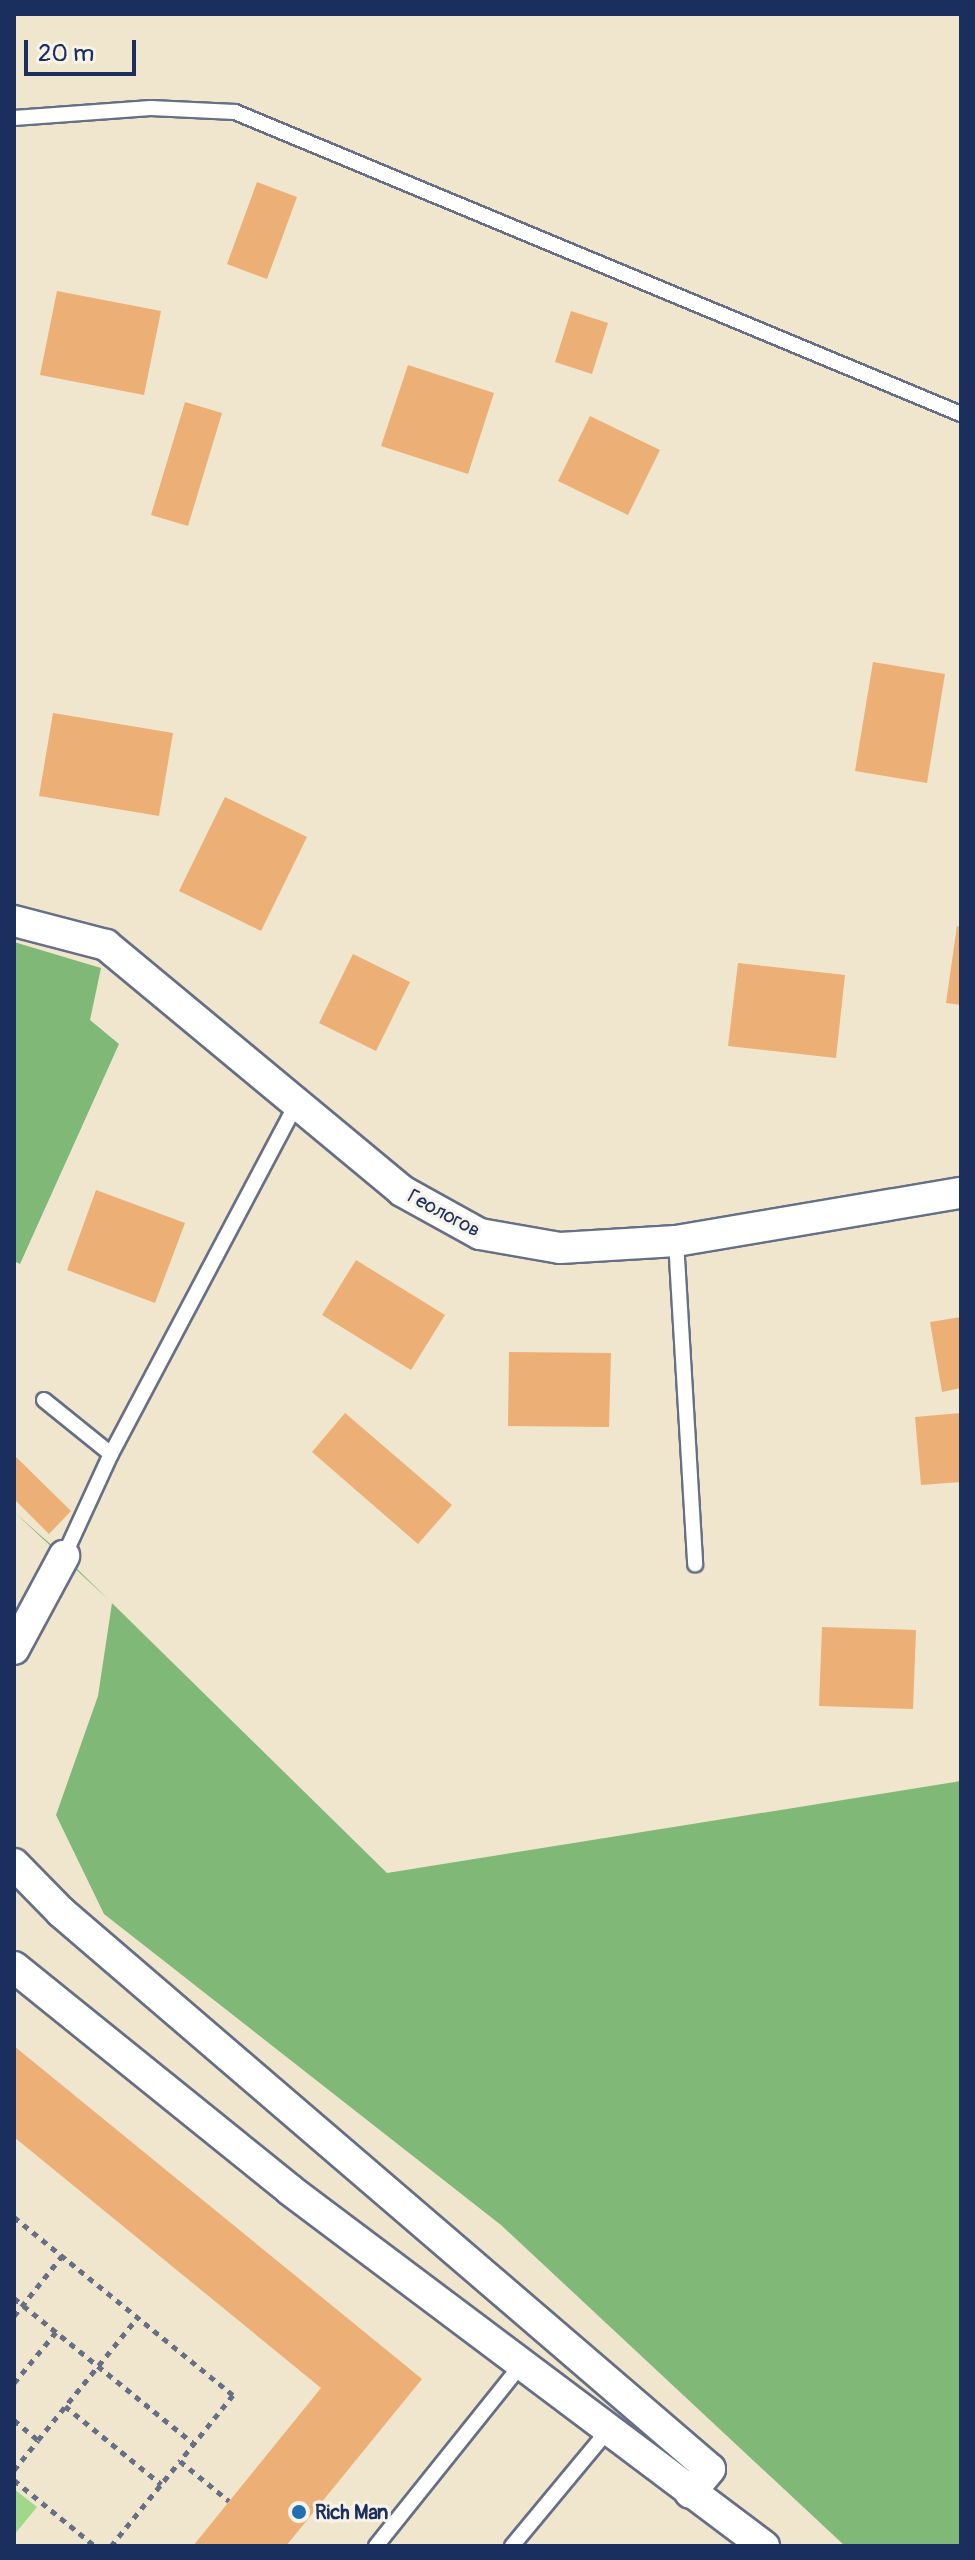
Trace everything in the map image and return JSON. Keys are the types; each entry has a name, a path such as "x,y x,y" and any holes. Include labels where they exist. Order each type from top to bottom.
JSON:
{"street":[{"name":"Геологов","path":"14,921 106,945 295,1107 402,1191 480,1234 560,1248 676,1241 961,1193"},
{"path":"14,1649 64,1556"},
{"path":"14,1864 107,1952 710,2469 690,2493"},
{"path":"14,1967 290,2190 764,2546"}],"lane":[{"path":"14,118 151,108 235,112 961,414"},
{"path":"64,1556 111,1454 295,1107"},
{"path":"676,1241 695,1564"},
{"path":"44,1400 111,1454"},
{"path":"376,2546 522,2364"},
{"path":"512,2546 609,2429"}],"path":[{"path":"14,2217 233,2395 111,2546"},
{"path":"14,2316 62,2256"},
{"path":"14,2298 194,2443"},
{"path":"14,2470 137,2318"},
{"path":"14,2383 56,2332"},
{"path":"65,2406 161,2484"},
{"path":"14,2420 38,2440"},
{"path":"180,2461 229,2501"},
{"path":"14,2480 95,2546"}],"green space":[{"path":"14,942 101,968 90,1020 119,1044 20,1264 14,1261"},
{"path":"14,1512 64,1556 110,1601"},
{"path":"112,1603 387,1873 961,1781 961,2546 845,2546 501,2225 104,1914 56,1815 98,1696"},
{"path":"14,2489 37,2507 14,2535"}],"building":[{"path":"257,182 297,197 267,279 227,264"},
{"path":"57,291 161,311 144,395 40,375"},
{"path":"571,311 608,323 592,374 555,362"},
{"path":"408,365 494,393 468,474 381,446"},
{"path":"185,402 222,413 188,526 151,515"},
{"path":"590,416 660,450 628,515 558,481"},
{"path":"873,662 945,674 927,783 855,771"},
{"path":"53,713 173,733 159,816 39,796"},
{"path":"225,797 307,837 261,931 179,891"},
{"path":"957,926 961,927 961,1005 946,1003"},
{"path":"353,954 410,982 376,1051 319,1023"},
{"path":"738,963 845,975 836,1058 728,1046"},
{"path":"96,1190 185,1223 155,1303 67,1270"},
{"path":"356,1260 445,1315 411,1370 322,1315"},
{"path":"961,1317 961,1388 942,1392 930,1322"},
{"path":"509,1352 611,1353 609,1427 508,1426"},
{"path":"345,1413 452,1505 418,1544 312,1452"},
{"path":"961,1413 961,1482 921,1485 915,1417"},
{"path":"14,1455 71,1511 49,1534 14,1499"},
{"path":"822,1627 916,1630 913,1709 819,1706"},
{"path":"14,2046 422,2379 286,2546 193,2546 321,2388 14,2137"}],"place":[{"name":"Rich Man","path":"299,2512"}]}
